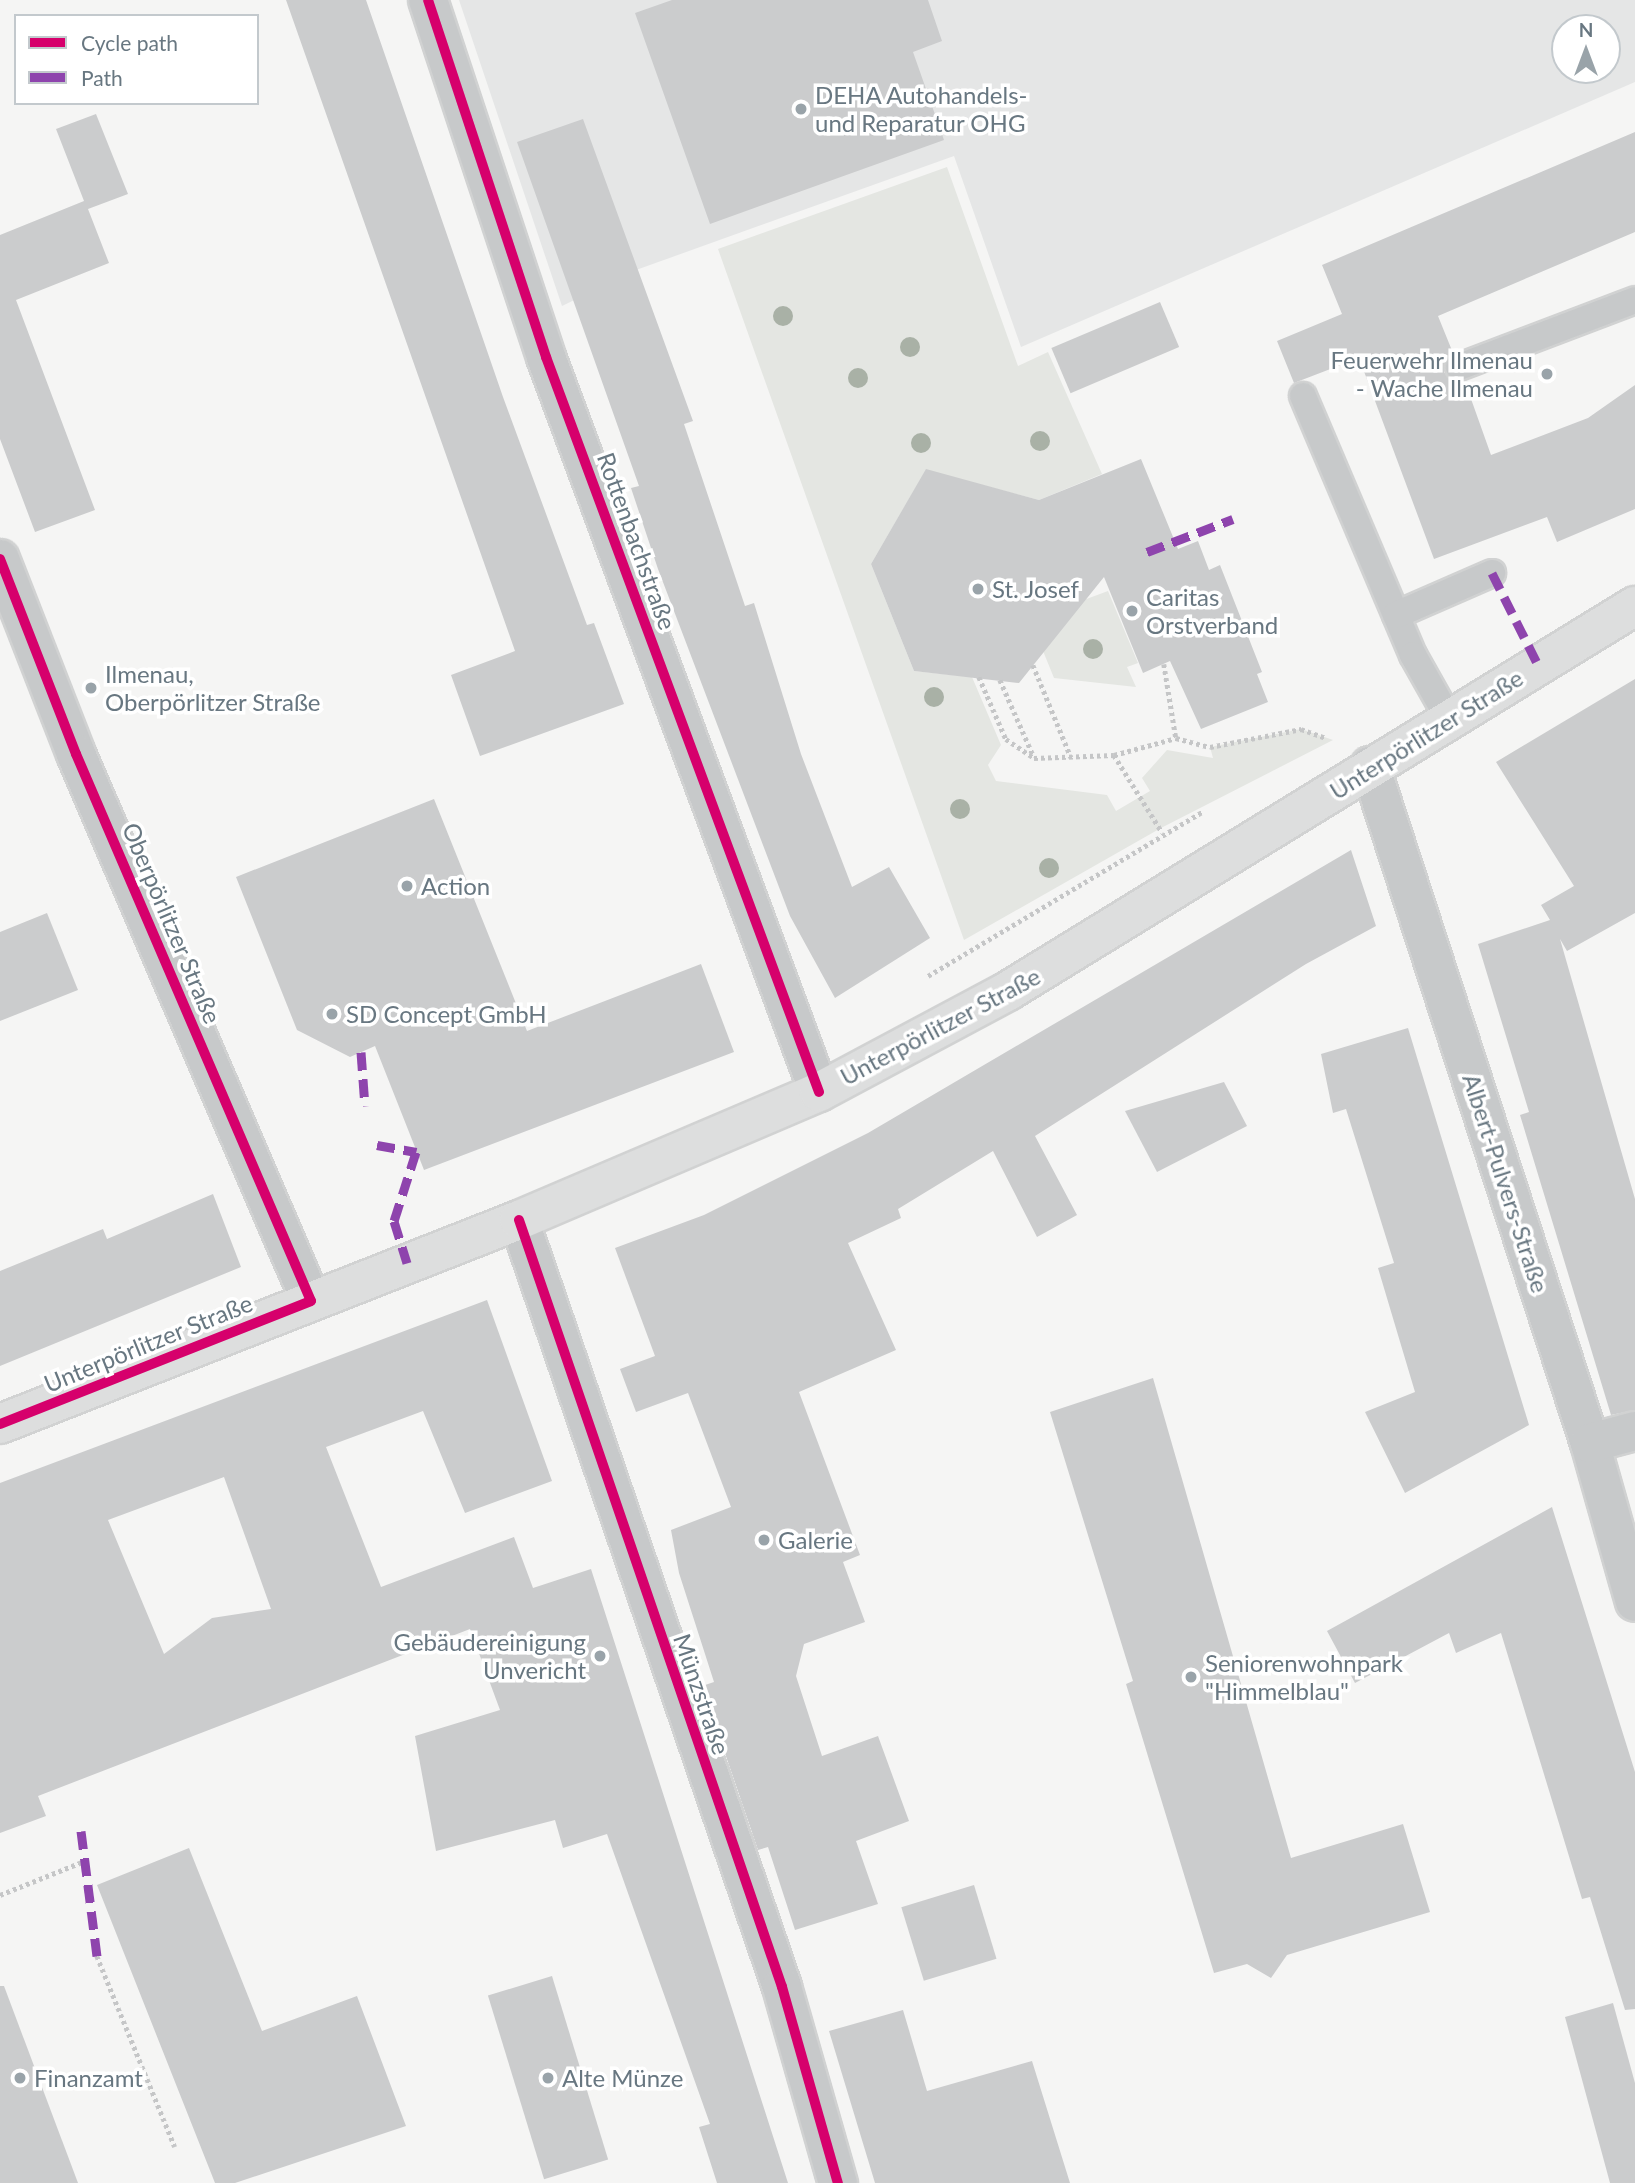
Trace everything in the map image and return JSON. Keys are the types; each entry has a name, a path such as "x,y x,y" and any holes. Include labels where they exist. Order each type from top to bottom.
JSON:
{"main road":[{"name":"Unterpörlitzer Straße","path":"0,1424 519,1220 819,1092 1008,991 1198,878 1370,766 1635,606"}],"street":[{"name":"Rottenbachstraße","path":"428,0 546,357 819,1092"},
{"name":"Oberpörlitzer Straße","path":"0,559 76,754 311,1301"},
{"name":"Albert-Pulvers-Straße","path":"1370,766 1590,1443 1635,1602"},
{"name":"Münzstraße","path":"519,1220 782,1987 838,2183"},
{"path":"1590,1443 1635,1431"}],"lane":[{"path":"1459,367 1635,300"},
{"path":"1303,396 1396,615 1449,719"},
{"path":"1396,615 1492,573"}],"path":[{"path":"1164,664 1176,738"},
{"path":"1033,665 1072,757"},
{"path":"979,677 1006,739 1034,758 1114,755 1176,738 1210,747 1301,730 1334,740"},
{"path":"1000,680 1034,758"},
{"path":"1114,755 1162,832 1198,878"},
{"path":"919,981 1162,832 1209,808"},
{"path":"0,1895 82,1862"},
{"path":"97,1956 175,2147"}],"shaded area":[{"path":"459,0 1635,0 1635,82 1021,347 954,156 636,270 562,306"},
{"path":"947,167 1018,366 1048,352 1102,474 1039,500 926,470 871,564 914,671 972,677 1001,745 988,765 996,781 1107,795 1116,811 1150,791 1142,778 1167,750 1213,758 1210,747 1301,729 1333,740 1161,828 964,940 718,249"},
{"path":"1108,591 1138,663 1127,667 1136,687 1054,678 1043,651 1081,601"}],"building":[{"path":"286,0 366,0 503,397 587,625 594,623 624,704 480,756 451,675 515,651"},
{"name":"DEHA Autohandels- und Reparatur OHG","path":"672,0 928,0 942,41 913,52 944,140 710,224 635,13"},
{"path":"96,114 128,194 88,209 109,263 16,300 95,510 35,532 0,439 0,235 84,201 56,129"},
{"path":"583,119 693,421 684,424 745,606 754,603 801,754 852,887 889,867 930,938 835,998 790,916 658,569 631,488 639,486 517,142"},
{"path":"1635,132 1635,232 1438,316 1453,353 1444,372 1450,380 1465,382 1491,455 1588,418 1635,385 1635,509 1557,542 1547,517 1434,559 1359,358 1294,383 1277,341 1342,314 1322,265"},
{"path":"1160,302 1179,347 1071,393 1051,348"},
{"path":"1141,459 1178,549 1198,541 1209,570 1220,565 1262,672 1257,674 1268,702 1201,729 1170,661 1143,673 1104,577 1019,683 914,671 871,564 926,469 1039,500"},
{"path":"1635,679 1635,913 1567,951 1560,939 1635,1199 1635,1410 1611,1415 1520,1115 1529,1112 1478,944 1550,920 1541,905 1574,886 1496,762"},
{"path":"434,799 527,1031 701,964 734,1052 424,1170 375,1046 350,1057 297,1030 236,877"},
{"path":"1351,850 1376,926 1306,964 1035,1136 1077,1215 1037,1237 993,1151 898,1209 901,1218 848,1243 896,1350 799,1392 860,1555 843,1562 865,1622 804,1644 796,1676 822,1756 878,1736 909,1821 856,1841 878,1904 795,1930 768,1847 758,1850 702,1686 714,1682 679,1573 671,1530 731,1507 688,1393 636,1412 620,1369 655,1356 615,1248 704,1215 868,1133"},
{"path":"47,913 78,990 0,1021 0,932"},
{"path":"1408,1028 1529,1425 1405,1493 1365,1412 1415,1392 1378,1268 1394,1263 1346,1109 1333,1113 1321,1054"},
{"path":"1224,1082 1247,1126 1157,1172 1125,1111"},
{"path":"213,1194 241,1267 0,1366 0,1271 103,1229 107,1239"},
{"path":"487,1300 552,1481 465,1513 423,1411 326,1447 381,1587 514,1537 533,1588 591,1569 788,2183 717,2183 699,2127 710,2124 607,1834 563,1848 555,1820 436,1851 415,1736 500,1710 470,1629 38,1796 46,1816 0,1833 0,1483","holes":["224,1477 271,1609 212,1618 164,1654 108,1520"]},
{"name":"Seniorenwohnpark \"Himmelblau\"","path":"1153,1378 1291,1858 1403,1824 1430,1912 1287,1955 1271,1978 1247,1964 1214,1973 1126,1684 1133,1681 1050,1412"},
{"path":"1552,1507 1635,1772 1635,2009 1625,2010 1590,1897 1582,1899 1501,1633 1456,1653 1449,1633 1355,1683 1327,1631"},
{"path":"189,1848 262,2031 357,1996 406,2126 235,2183 215,2183 97,1885"},
{"path":"974,1885 997,1959 924,1981 901,1907"},
{"name":"Alte Münze","path":"552,1976 608,2160 544,2179 488,1996"},
{"name":"Finanzamt","path":"0,1986 4,1986 78,2183 0,2183"},
{"path":"1613,2003 1635,2083 1635,2183 1610,2183 1565,2017"},
{"path":"903,2010 927,2091 1032,2061 1070,2183 875,2183 829,2031"}],"marked path":[{"path":"1147,552 1233,519"},
{"path":"1492,573 1538,665"},
{"path":"361,1052 365,1106"},
{"path":"377,1145 416,1152 394,1221 407,1263"},
{"path":"81,1831 97,1956"}],"cycle path":[{"path":"428,0 546,357 819,1092"},
{"path":"0,559 76,754 311,1301 0,1424"},
{"path":"519,1220 782,1987 838,2183"}],"place":[{"name":"DEHA Autohandels- und Reparatur OHG","path":"801,109"},
{"name":"Feuerwehr Ilmenau - Wache Ilmenau","path":"1547,374"},
{"name":"St. Josef","path":"978,589"},
{"name":"Caritas Orstverband","path":"1132,611"},
{"name":"Ilmenau, Oberpörlitzer Straße","path":"91,688"},
{"name":"Action","path":"407,886"},
{"name":"SD Concept GmbH","path":"332,1014"},
{"name":"Galerie","path":"764,1540"},
{"name":"Gebäudereinigung Unvericht","path":"600,1656"},
{"name":"Seniorenwohnpark \"Himmelblau\"","path":"1191,1677"},
{"name":"Finanzamt","path":"20,2078"},
{"name":"Alte Münze","path":"548,2078"}]}
